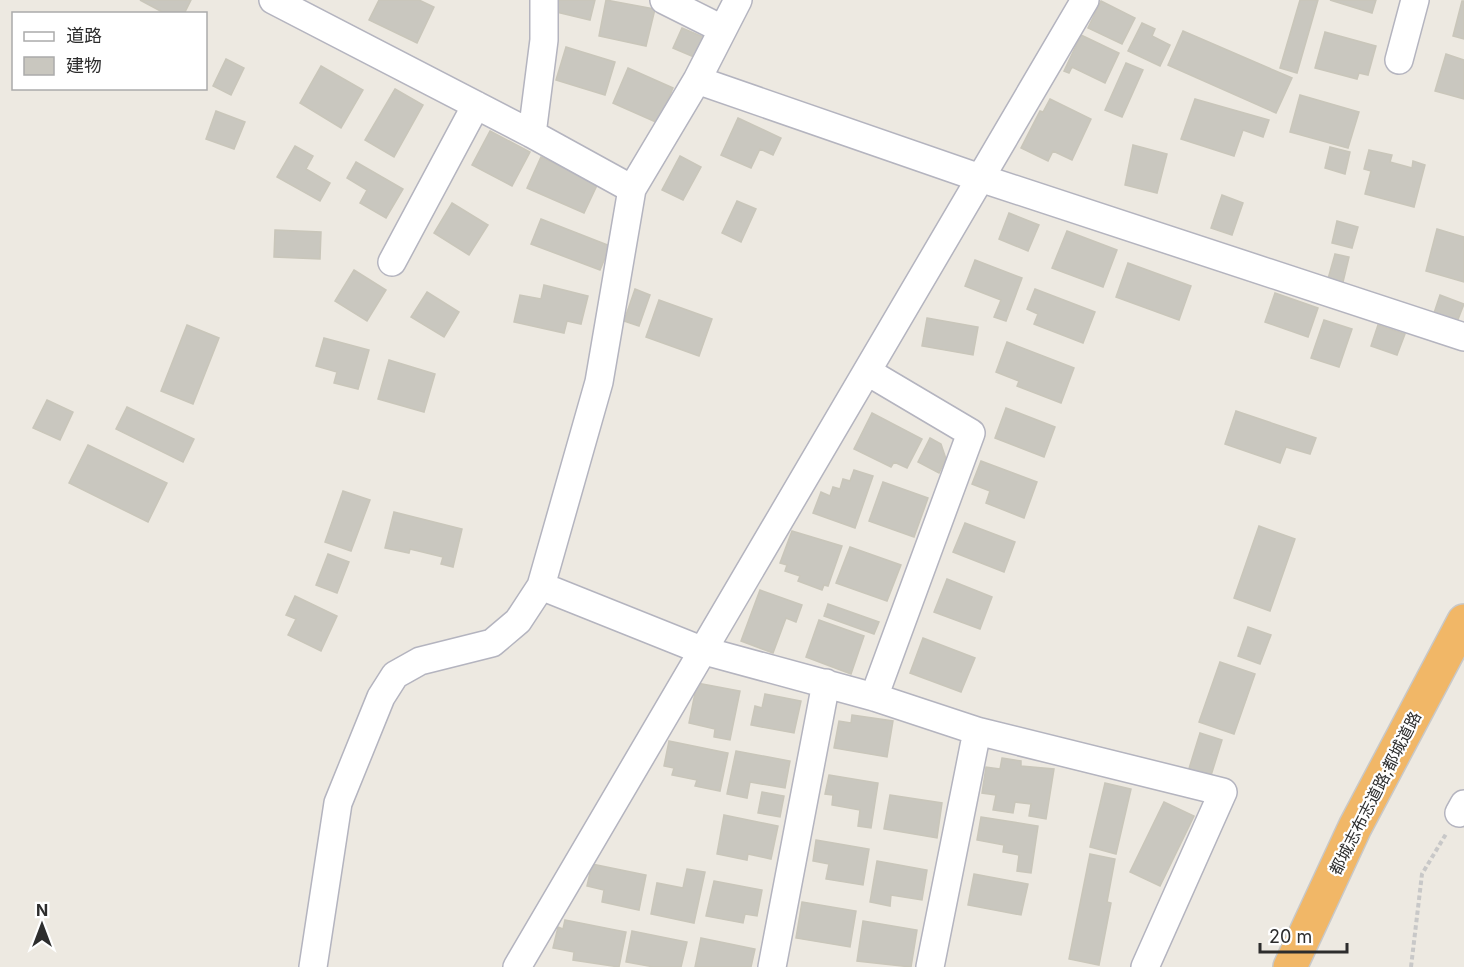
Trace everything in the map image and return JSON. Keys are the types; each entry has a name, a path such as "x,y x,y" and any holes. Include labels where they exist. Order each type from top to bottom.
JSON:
{"highway":[{"name":"都城志布志道路;都城道路","path":"1290,967 1355,827 1464,621"}],"street":[{"path":"273,0 477,105 632,189"},
{"path":"532,134 544,40 544,0"},
{"path":"664,0 722,29"},
{"path":"313,967 338,803 381,697 395,675 420,661 492,643 518,621 542,586 599,382 632,189 697,80 738,0"},
{"path":"517,967 701,650 868,372 1085,0"},
{"path":"1400,60 1415,0"},
{"path":"697,80 980,178 1462,332"},
{"path":"392,262 477,105"},
{"path":"868,372 971,433 874,697"},
{"path":"542,586 701,650 874,697 977,732 1223,792 1145,967"},
{"path":"772,967 826,683"},
{"path":"930,967 977,732"}],"path":[{"path":"1411,967 1422,874 1462,810"}],"building":[{"path":"140,0 191,0 185,12 162,12"},
{"path":"379,0 419,0 434,7 417,43 369,20"},
{"path":"559,0 595,0 590,20 556,12"},
{"path":"606,0 655,9 646,46 599,36"},
{"path":"1300,0 1318,0 1297,73 1280,68"},
{"path":"1330,0 1376,0 1372,13"},
{"path":"1101,1 1135,18 1122,44 1088,28"},
{"path":"1462,1 1464,1 1464,39 1453,36"},
{"path":"1142,23 1155,29 1152,36 1170,45 1160,66 1128,51"},
{"path":"682,28 703,37 694,57 673,48"},
{"path":"1183,31 1292,78 1276,113 1168,65"},
{"path":"1325,32 1376,46 1368,75 1359,73 1357,79 1315,68"},
{"path":"1081,35 1119,53 1105,83 1072,67 1069,73 1064,71"},
{"path":"566,47 615,62 605,95 556,80"},
{"path":"1446,54 1464,60 1464,99 1435,91"},
{"path":"226,59 244,68 231,95 213,86"},
{"path":"1126,63 1143,70 1122,117 1105,110"},
{"path":"321,66 363,90 341,128 300,103"},
{"path":"628,68 673,88 658,123 613,103"},
{"path":"395,89 423,105 394,157 365,140"},
{"path":"1300,95 1359,112 1348,148 1290,132"},
{"path":"1050,99 1091,119 1072,160 1053,151 1048,161 1021,148 1040,111 1043,112"},
{"path":"1195,99 1269,120 1263,137 1243,130 1234,156 1181,139"},
{"path":"216,111 245,122 234,149 206,139"},
{"path":"738,118 781,138 773,155 760,149 751,168 721,155"},
{"path":"490,131 530,152 512,186 472,165"},
{"path":"1133,145 1167,154 1157,193 1125,185"},
{"path":"295,146 313,156 306,169 330,183 320,201 277,177"},
{"path":"1330,147 1350,152 1345,174 1325,168"},
{"path":"1369,150 1392,155 1390,162 1412,168 1413,161 1425,165 1414,207 1365,194 1371,171 1364,169"},
{"path":"680,156 701,167 683,200 662,190"},
{"path":"541,157 598,183 584,213 527,188"},
{"path":"356,162 403,189 386,218 360,203 367,190 347,178"},
{"path":"1222,195 1243,203 1232,235 1211,228"},
{"path":"737,201 756,209 741,242 722,233"},
{"path":"452,203 488,225 469,255 434,233"},
{"path":"1009,213 1039,225 1028,251 999,239"},
{"path":"541,219 610,246 600,270 531,244"},
{"path":"1337,221 1358,227 1352,248 1332,243"},
{"path":"1437,229 1464,237 1464,282 1426,271"},
{"path":"275,230 321,232 320,259 274,257"},
{"path":"1067,231 1117,250 1103,287 1052,268"},
{"path":"1335,254 1349,257 1343,282 1328,279"},
{"path":"975,260 1022,278 1006,321 994,317 1001,300 965,286"},
{"path":"1128,263 1191,286 1179,320 1116,297"},
{"path":"354,270 386,290 367,321 335,301"},
{"path":"544,285 588,296 581,324 567,321 564,333 514,322 520,295 541,299"},
{"path":"635,289 650,295 639,326 624,321"},
{"path":"1035,289 1095,312 1083,343 1034,324 1038,314 1027,309"},
{"path":"427,292 459,312 444,337 411,317"},
{"path":"1275,293 1318,308 1308,337 1265,322"},
{"path":"1440,295 1464,304 1457,322 1434,313"},
{"path":"659,300 712,319 699,356 646,337"},
{"path":"927,318 978,327 973,355 922,346"},
{"path":"1324,320 1352,329 1339,367 1311,358"},
{"path":"187,325 219,338 193,404 161,391"},
{"path":"1378,325 1405,334 1397,355 1371,346"},
{"path":"324,338 369,350 358,389 334,383 337,372 316,366"},
{"path":"1007,342 1074,368 1061,403 1017,386 1019,381 996,372"},
{"path":"389,360 435,374 424,412 378,399"},
{"path":"47,400 73,412 60,440 33,428"},
{"path":"127,407 194,439 183,462 116,429"},
{"path":"1006,408 1055,427 1044,457 995,438"},
{"path":"1236,411 1316,438 1310,454 1286,447 1280,463 1225,444"},
{"path":"872,413 922,439 907,468 894,462 891,467 854,449"},
{"path":"930,438 941,444 946,459 939,473 918,462"},
{"path":"88,445 167,483 148,522 69,483"},
{"path":"981,461 1037,482 1024,518 986,503 990,491 972,484"},
{"path":"854,470 873,476 855,528 813,513 821,492 830,496 833,487 840,489 843,479 850,481"},
{"path":"883,482 928,498 914,537 869,521"},
{"path":"343,491 370,500 351,551 325,542"},
{"path":"394,512 462,529 453,567 441,564 443,557 410,549 409,553 385,548"},
{"path":"965,523 1015,542 1004,572 953,552"},
{"path":"1259,526 1295,539 1270,611 1234,598"},
{"path":"792,531 842,546 828,586 824,585 822,590 798,581 800,576 785,571 787,565 780,563"},
{"path":"850,547 901,565 887,601 836,583"},
{"path":"328,554 349,562 337,593 316,585"},
{"path":"947,579 992,597 980,629 934,612"},
{"path":"760,590 802,605 796,622 786,618 773,653 741,641"},
{"path":"295,596 337,616 321,651 288,635 296,619 286,615"},
{"path":"828,604 879,622 874,634 824,616"},
{"path":"819,620 864,636 851,674 806,657"},
{"path":"1248,627 1271,635 1260,664 1238,656"},
{"path":"923,638 975,658 961,692 910,673"},
{"path":"1220,662 1255,674 1234,734 1199,722"},
{"path":"697,683 740,691 730,740 714,737 715,729 689,723"},
{"path":"765,694 801,701 794,733 751,725 755,706 762,708"},
{"path":"852,715 893,721 887,757 834,748 839,721 851,723"},
{"path":"1200,733 1222,740 1209,782 1187,775"},
{"path":"669,741 728,753 720,791 695,786 697,780 672,775 674,768 664,766"},
{"path":"736,751 790,761 785,788 750,782 747,798 727,794"},
{"path":"1002,758 1021,761 1021,766 1054,769 1046,819 1029,816 1031,804 1015,802 1013,813 993,810 996,795 982,793 986,767 1000,769"},
{"path":"829,775 878,783 871,828 858,826 860,810 832,805 833,795 825,794"},
{"path":"1105,783 1131,789 1116,854 1090,847"},
{"path":"762,792 784,796 780,817 758,813"},
{"path":"890,795 942,803 937,838 884,829"},
{"path":"1164,802 1194,816 1160,886 1130,872"},
{"path":"724,815 778,826 771,859 748,854 747,860 717,854"},
{"path":"981,817 1038,826 1031,873 1017,871 1019,855 1003,852 1004,845 977,840"},
{"path":"816,840 869,849 863,885 826,879 829,864 813,861"},
{"path":"1090,854 1115,859 1107,902 1111,903 1099,965 1069,959"},
{"path":"877,861 927,870 922,900 891,895 890,906 870,902"},
{"path":"592,864 646,875 639,910 602,902 604,890 587,886"},
{"path":"687,869 705,872 694,923 651,914 657,883 683,888"},
{"path":"974,874 1028,884 1021,915 968,905"},
{"path":"714,881 762,890 757,916 745,914 743,923 706,916"},
{"path":"802,902 856,911 850,947 796,938"},
{"path":"565,920 626,932 619,967 573,960 574,952 553,948 558,927 563,929"},
{"path":"863,921 917,930 911,967 857,961"},
{"path":"632,931 687,942 681,967 654,967 626,962"},
{"path":"701,938 755,949 751,967 695,967"}]}
